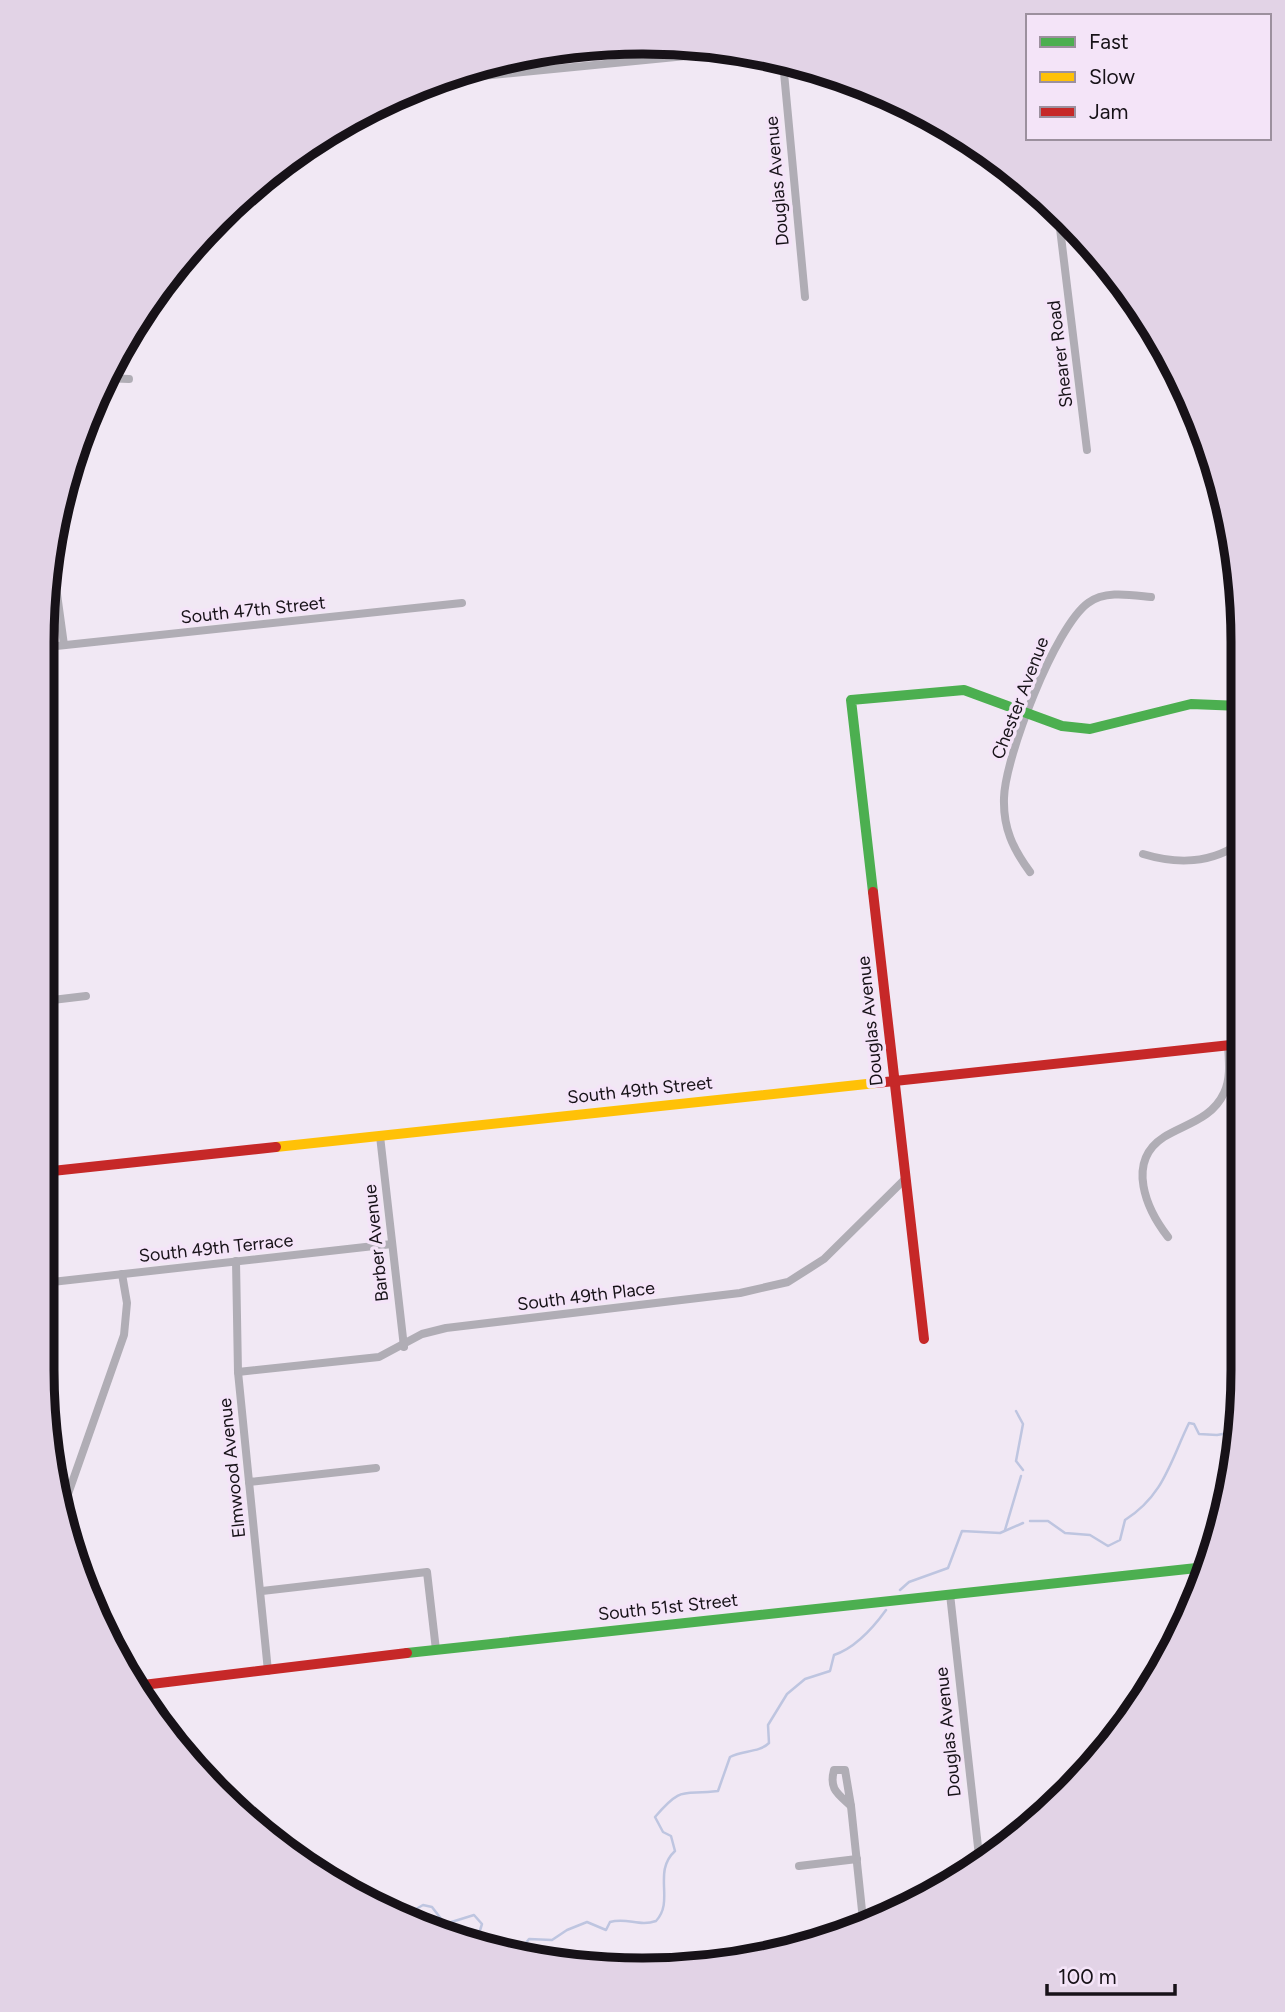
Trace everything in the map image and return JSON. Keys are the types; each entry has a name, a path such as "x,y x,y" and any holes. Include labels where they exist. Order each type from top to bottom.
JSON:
{"street":[{"path":"484,76 684,56"},
{"name":"Douglas Avenue","path":"784,72 805,297"},
{"name":"Shearer Road","path":"1060,229 1087,450"},
{"path":"117,379 129,379"},
{"path":"57,593 64,645"},
{"name":"Chester Avenue","path":"1030,872 1013,848 1008,834 1004,800 1008,772 1027,713 1060,637 1090,601 1103,596 1122,594 1151,597"},
{"name":"South 47th Street","path":"54,646 461,603"},
{"name":"Douglas Avenue","path":"924,1339 851,700 964,690 1027,713"},
{"path":"1027,713 1062,726 1090,729 1124,723 1191,704 1231,706"},
{"path":"1143,854 1160,859 1213,858 1231,848"},
{"path":"54,1000 86,996"},
{"name":"South 49th Street","path":"54,1171 1231,1044"},
{"path":"1168,1237 1154,1218 1146,1199 1141,1177 1145,1158 1161,1138 1204,1117 1216,1104 1228,1080 1231,1062"},
{"name":"Barber Avenue","path":"380,1136 404,1347"},
{"name":"South 49th Place","path":"238,1372 379,1357 404,1347 422,1335 446,1328 740,1293 788,1282 824,1259 904,1180"},
{"name":"South 49th Terrace","path":"54,1282 392,1244"},
{"name":"Elmwood Avenue","path":"236,1261 238,1372 268,1671"},
{"path":"67,1489 124,1335 127,1303 122,1275"},
{"path":"249,1482 376,1468"},
{"name":"South 51st Street","path":"146,1685 436,1650 1196,1568"},
{"path":"262,1591 427,1572 436,1650"},
{"name":"Douglas Avenue","path":"950,1594 979,1852"},
{"path":"851,1806 863,1915"},
{"path":"799,1866 857,1859"}],"waterway":[{"path":"1016,1411 1023,1424 1016,1461 1023,1470"},
{"path":"1030,1521 1048,1521 1065,1533 1090,1535 1108,1546 1120,1540 1125,1520 1149,1500 1157,1489 1189,1423 1194,1424 1199,1434 1227,1433"},
{"path":"1005,1530 1021,1476"},
{"path":"900,1590 909,1582 948,1568 962,1531 1000,1533 1023,1523"},
{"path":"524,1945 529,1939 552,1940 587,1922 606,1930 610,1922 656,1921 664,1905 665,1868 675,1851 671,1836 663,1832 655,1817 672,1800 684,1793 718,1791 730,1757 769,1743 768,1725 787,1694 805,1679 830,1671 834,1655 863,1637 886,1610"},
{"path":"413,1911 423,1905 432,1907 445,1924"},
{"path":"445,1924 474,1915 482,1924 479,1935"}],"traffic: fast":[{"path":"873,892 851,700 964,690 1062,726 1090,729 1191,704 1231,706"},
{"path":"407,1653 1196,1568"}],"traffic: slow":[{"path":"276,1147 876,1083"}],"traffic: jam":[{"path":"873,892 924,1339"},
{"path":"876,1083 1231,1045"},
{"path":"54,1171 276,1147"},
{"path":"146,1685 407,1653"}]}
